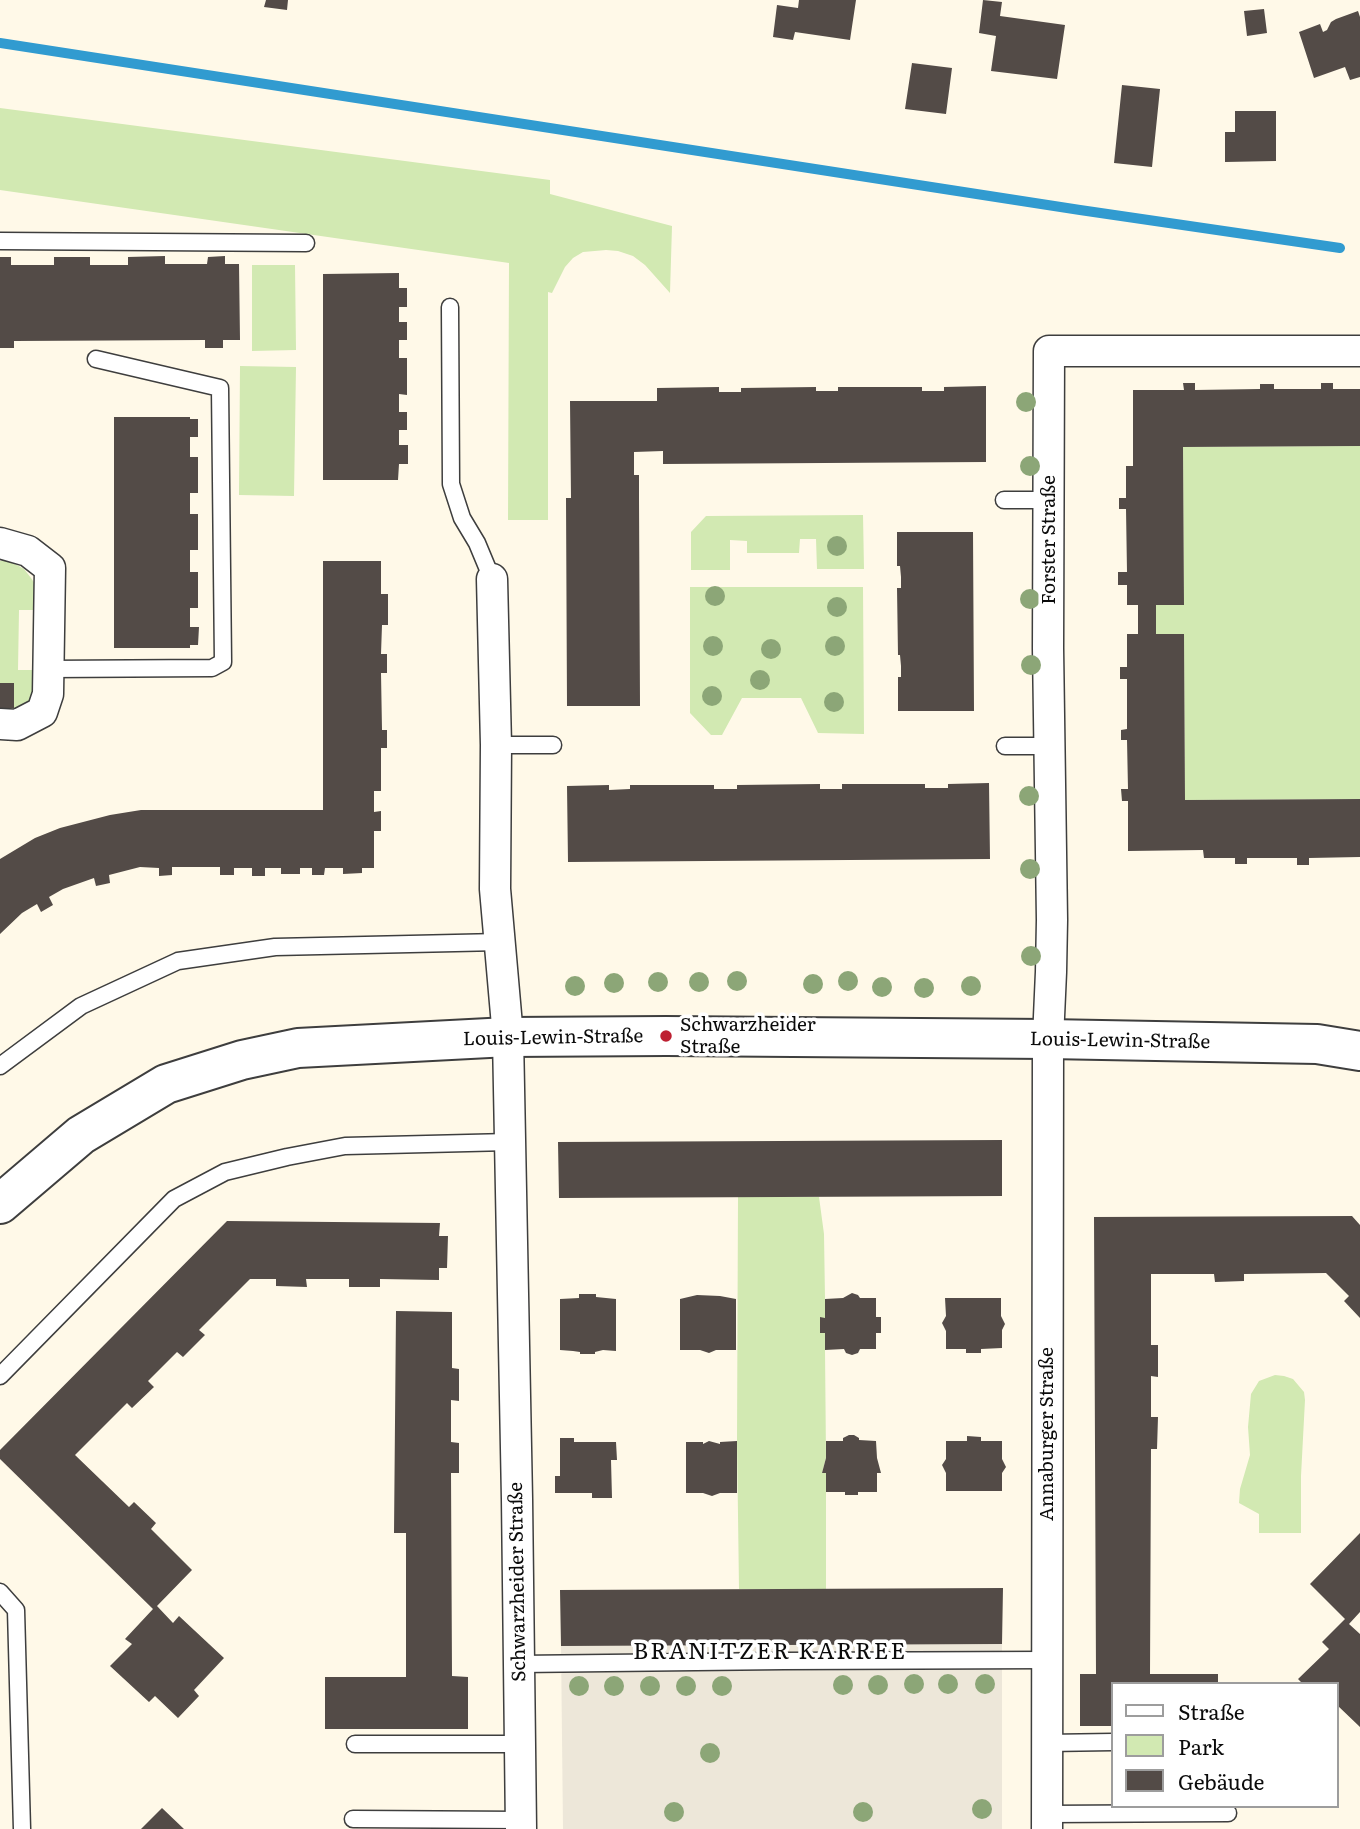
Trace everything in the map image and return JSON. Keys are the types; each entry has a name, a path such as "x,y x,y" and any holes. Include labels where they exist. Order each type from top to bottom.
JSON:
{"street":[{"name":"Forster Straße","path":"1048,1039 1051,972 1049,351 1360,351"},
{"path":"0,543 28,551 50,568 48,694 42,712 17,725 0,724"},
{"name":"Schwarzheider Straße","path":"492,579 496,745 495,889 508,1037 521,1824"},
{"name":"Louis-Lewin-Straße","path":"0,1204 81,1135 166,1084 242,1060 298,1048 508,1037 692,1037 1317,1044 1360,1051"},
{"name":"Annaburger Straße","path":"1047,1821 1048,1039"}],"lane":[{"path":"0,241 306,243"},
{"path":"450,307 451,484 462,518 477,542 492,579"},
{"path":"48,669 212,668 223,662 220,388 96,359"},
{"path":"1004,499 1048,500"},
{"path":"496,745 553,745"},
{"path":"1005,746 1050,746"},
{"path":"0,1066 82,1006 178,961 275,947 500,942"},
{"path":"0,1376 174,1199 225,1172 345,1146 509,1142"},
{"path":"0,1592 16,1610 22,1829"},
{"path":"519,1664 1047,1660"},
{"path":"1047,1743 1112,1742"},
{"path":"355,1744 520,1744"},
{"path":"1047,1821 1228,1813"},
{"path":"353,1819 521,1824"}],"green space":[{"path":"0,108 550,180 550,194 672,226 670,293 645,265 633,256 618,251 583,252 565,267 552,293 548,292 548,520 508,520 509,263 0,190"},
{"path":"252,265 295,265 296,350 252,351"},
{"path":"240,366 296,367 294,496 239,495"},
{"path":"1360,446 1360,799 1185,800 1184,635 1156,634 1156,605 1184,604 1183,447"},
{"path":"863,515 864,569 817,569 816,539 800,539 799,553 747,553 747,541 730,540 730,570 691,570 691,532 706,516"},
{"path":"0,561 7,561 24,569 37,587 38,610 19,610 18,670 38,670 37,688 31,701 0,717"},
{"path":"690,587 863,587 864,734 818,733 801,698 742,698 722,735 711,735 690,713"},
{"path":"738,1197 819,1197 824,1234 825,1318 820,1318 820,1333 825,1333 826,1458 822,1473 826,1473 826,1589 739,1589"},
{"path":"1275,1375 1293,1379 1304,1392 1301,1533 1259,1533 1259,1514 1239,1503 1240,1489 1250,1455 1248,1427 1251,1394 1259,1381"}],"shaded area":[{"path":"1002,1644 1002,1829 563,1829 561,1646"}],"building":[{"path":"266,0 288,0 287,10 264,7"},
{"path":"799,0 856,0 850,40 795,32 793,40 773,37 777,5 798,8"},
{"path":"983,0 1002,2 1000,16 1065,25 1057,79 991,71 996,36 979,33"},
{"path":"1264,9 1267,33 1247,36 1244,11"},
{"path":"1358,11 1360,77 1350,80 1345,67 1314,78 1299,32 1320,24 1323,32 1336,19"},
{"path":"912,63 952,68 946,114 905,109"},
{"path":"1122,85 1160,89 1152,167 1114,163"},
{"path":"1235,111 1276,111 1276,161 1225,162 1225,132 1235,132"},
{"path":"165,256 165,264 207,264 208,257 225,256 225,264 239,264 240,340 223,340 223,348 205,348 205,340 14,341 14,348 0,348 0,257 11,257 11,265 54,265 54,257 90,257 90,265 128,265 128,257"},
{"path":"399,273 399,288 407,288 407,307 399,307 399,322 407,322 407,340 399,340 399,358 407,358 407,395 399,394 399,412 407,412 407,430 399,430 399,445 408,445 408,464 399,464 398,480 323,480 323,274"},
{"path":"1183,383 1195,383 1195,390 1260,389 1260,384 1274,384 1274,389 1321,389 1321,383 1333,383 1333,389 1360,389 1360,446 1183,447 1184,605 1156,605 1156,634 1184,634 1185,800 1360,799 1360,857 1309,858 1309,865 1297,865 1297,858 1247,858 1247,864 1235,864 1235,858 1204,858 1203,850 1128,851 1128,801 1122,801 1121,789 1128,789 1127,740 1121,740 1121,730 1127,729 1127,679 1120,679 1120,667 1127,667 1127,634 1138,634 1138,605 1127,605 1127,585 1118,585 1118,572 1127,572 1126,509 1119,509 1119,498 1126,498 1126,466 1133,466 1133,390 1184,390"},
{"path":"986,386 986,462 663,464 663,451 634,452 634,475 639,475 640,706 567,706 566,498 571,498 570,401 657,401 657,388 719,387 719,392 741,392 741,388 816,387 816,391 838,391 838,387 922,387 922,391 944,391 944,387"},
{"path":"114,417 198,419 198,437 190,437 190,457 198,457 198,493 190,493 190,514 198,514 198,550 190,550 190,572 198,572 198,608 190,608 190,627 199,627 198,645 190,645 190,648 114,648"},
{"path":"897,532 973,532 974,711 898,711 898,677 901,677 901,666 898,655 897,588 901,588 901,577 900,566 897,566"},
{"path":"323,561 381,561 381,594 388,594 388,625 382,625 381,654 387,654 387,673 381,673 382,730 387,730 387,748 381,748 381,791 374,791 374,812 381,811 381,831 374,831 374,868 362,868 362,873 343,874 343,868 325,868 324,875 312,875 312,868 300,868 300,874 281,874 281,868 265,868 265,876 252,876 252,868 234,868 234,875 220,875 220,867 172,867 172,875 159,876 159,868 140,867 109,875 110,883 96,886 94,878 63,889 49,897 53,905 41,912 37,904 22,913 0,934 0,859 35,838 60,828 141,810 323,810"},
{"path":"0,683 14,683 14,708 0,708"},
{"path":"989,783 990,859 568,862 567,786 609,785 609,790 630,789 630,785 714,785 714,789 737,789 737,785 820,784 820,789 842,789 842,784 925,784 925,788 948,788 948,784"},
{"path":"1002,1140 1002,1196 559,1198 558,1142"},
{"path":"1352,1216 1360,1225 1360,1318 1344,1301 1349,1296 1326,1273 1244,1274 1244,1281 1215,1282 1214,1274 1151,1274 1151,1345 1158,1345 1158,1377 1151,1376 1151,1417 1158,1417 1157,1449 1151,1449 1150,1674 1218,1674 1218,1682 1112,1682 1112,1726 1080,1726 1080,1674 1096,1674 1094,1217"},
{"path":"227,1221 440,1223 439,1236 448,1236 447,1268 439,1268 439,1280 380,1279 380,1287 349,1287 349,1279 306,1279 307,1287 276,1286 276,1279 250,1279 199,1330 205,1335 183,1357 177,1352 148,1381 154,1387 132,1408 127,1403 75,1455 129,1507 134,1502 156,1523 151,1529 192,1570 157,1606 173,1623 179,1616 224,1658 194,1690 199,1696 178,1718 155,1696 149,1702 110,1666 132,1644 125,1639 153,1609 0,1459 0,1450"},
{"path":"852,1293 860,1298 876,1298 876,1317 881,1317 881,1333 876,1333 876,1349 860,1349 852,1355 844,1349 825,1350 825,1333 820,1333 820,1317 825,1318 825,1299 843,1298"},
{"path":"579,1294 596,1294 596,1297 616,1299 616,1351 580,1354 560,1350 560,1299 579,1298"},
{"path":"697,1295 736,1299 736,1350 716,1350 709,1353 680,1350 680,1299"},
{"path":"945,1298 1001,1298 1001,1316 1005,1324 1002,1330 1002,1348 981,1349 981,1353 966,1353 966,1349 946,1349 946,1331 942,1323 946,1316"},
{"path":"396,1311 452,1312 452,1368 459,1369 459,1401 451,1400 451,1442 459,1443 459,1473 451,1473 452,1676 468,1677 468,1729 325,1729 325,1677 406,1677 406,1533 394,1533"},
{"path":"854,1435 859,1440 876,1441 881,1473 877,1473 877,1492 845,1495 845,1492 826,1492 826,1473 822,1473 826,1458 826,1441 843,1441 843,1438"},
{"path":"967,1436 981,1437 981,1441 1002,1441 1002,1459 1006,1467 1002,1473 1002,1491 946,1491 946,1473 942,1465 946,1459 946,1441 967,1441"},
{"path":"560,1438 574,1438 574,1442 616,1442 617,1460 611,1460 612,1498 592,1498 592,1493 555,1493 555,1476 560,1476"},
{"path":"709,1441 720,1444 737,1441 737,1493 712,1496 686,1493 686,1442 703,1444"},
{"path":"1360,1533 1360,1612 1349,1624 1360,1634 1360,1727 1339,1707 1339,1682 1301,1682 1298,1679 1329,1649 1322,1642 1345,1619 1310,1584"},
{"path":"1003,1588 1002,1644 561,1646 560,1590"},
{"path":"162,1808 184,1829 141,1829"}],"waterway":[{"path":"0,43 1340,248"}],"place":[{"name":"Schwarzheider Straße","path":"666,1036"}],"district":[{"name":"BRANITZER KARREE","path":"770,1652"}]}
